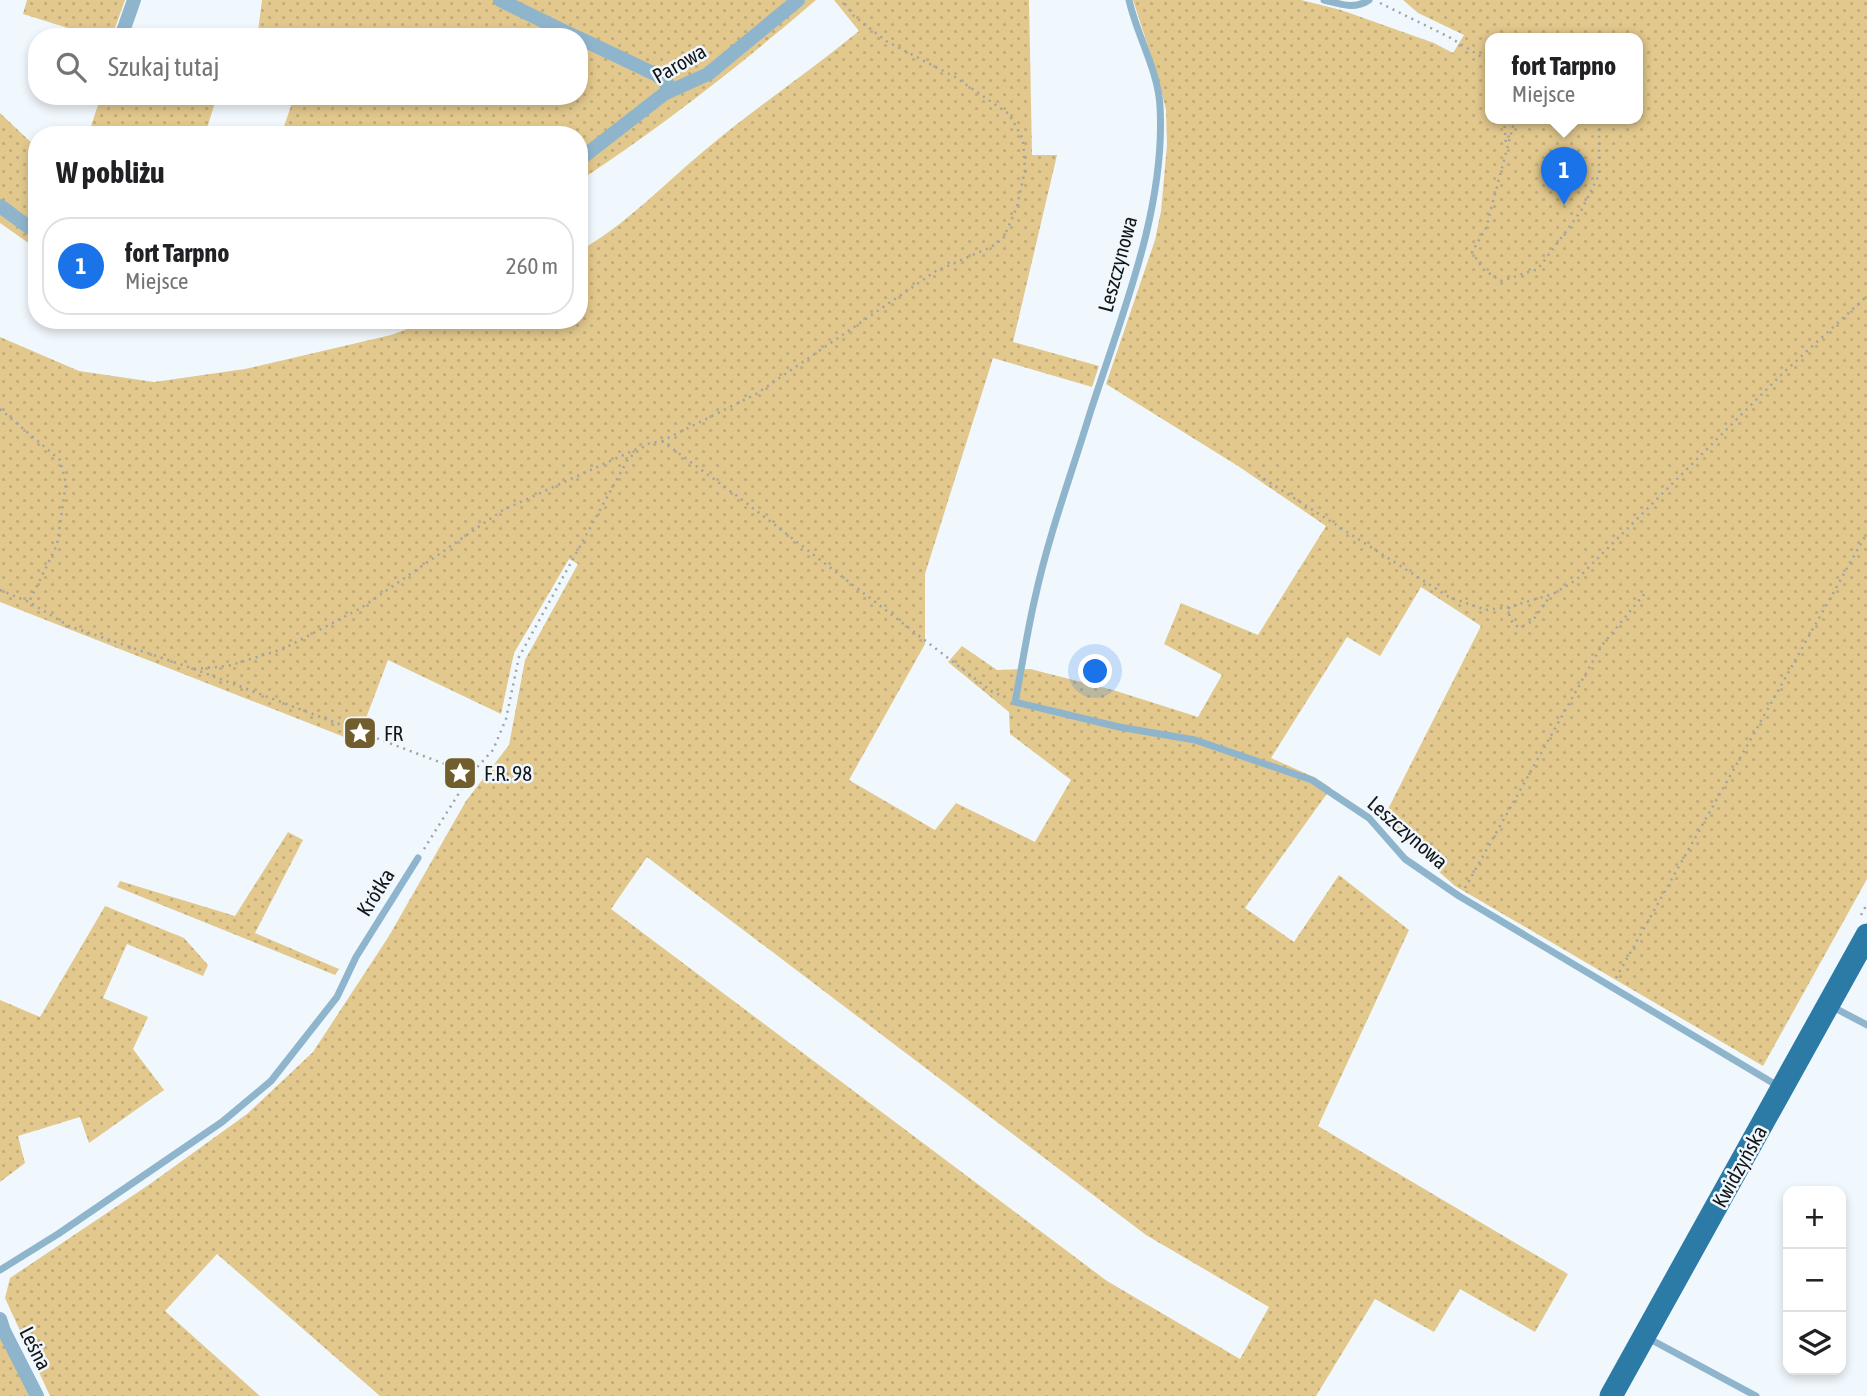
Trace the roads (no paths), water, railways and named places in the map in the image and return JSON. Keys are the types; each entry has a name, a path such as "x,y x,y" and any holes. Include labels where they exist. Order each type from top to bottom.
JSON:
{"main road":[{"name":"Kwidzyńska","path":"1611,1396 1867,935"}],"street":[{"path":"124,28 134,0"},
{"path":"500,0 559,28"},
{"name":"Parowa","path":"588,153 673,89 708,74 798,0"},
{"path":"588,42 657,75 673,89"},
{"path":"0,206 28,226"},
{"name":"Leśna","path":"0,1319 37,1396"}],"lane":[{"name":"Leszczynowa","path":"1129,0 1133,20 1147,52 1160,104 1159,166 1138,263 1052,533 1035,596 1015,702 1119,727 1195,740 1312,780 1369,818 1405,859 1459,896 1782,1088"},
{"path":"1324,0 1347,6 1361,6 1372,0"},
{"name":"Krótka","path":"0,1270 58,1234 222,1122 271,1081 337,997 356,957 418,858"},
{"path":"1828,1005 1867,1025"},
{"path":"1644,1336 1756,1396"}],"place":[{"name":"fort Tarpno","path":"1564,205"},
{"name":"FR","path":"360,733"},
{"name":"F.R. 98","path":"460,773"}]}
